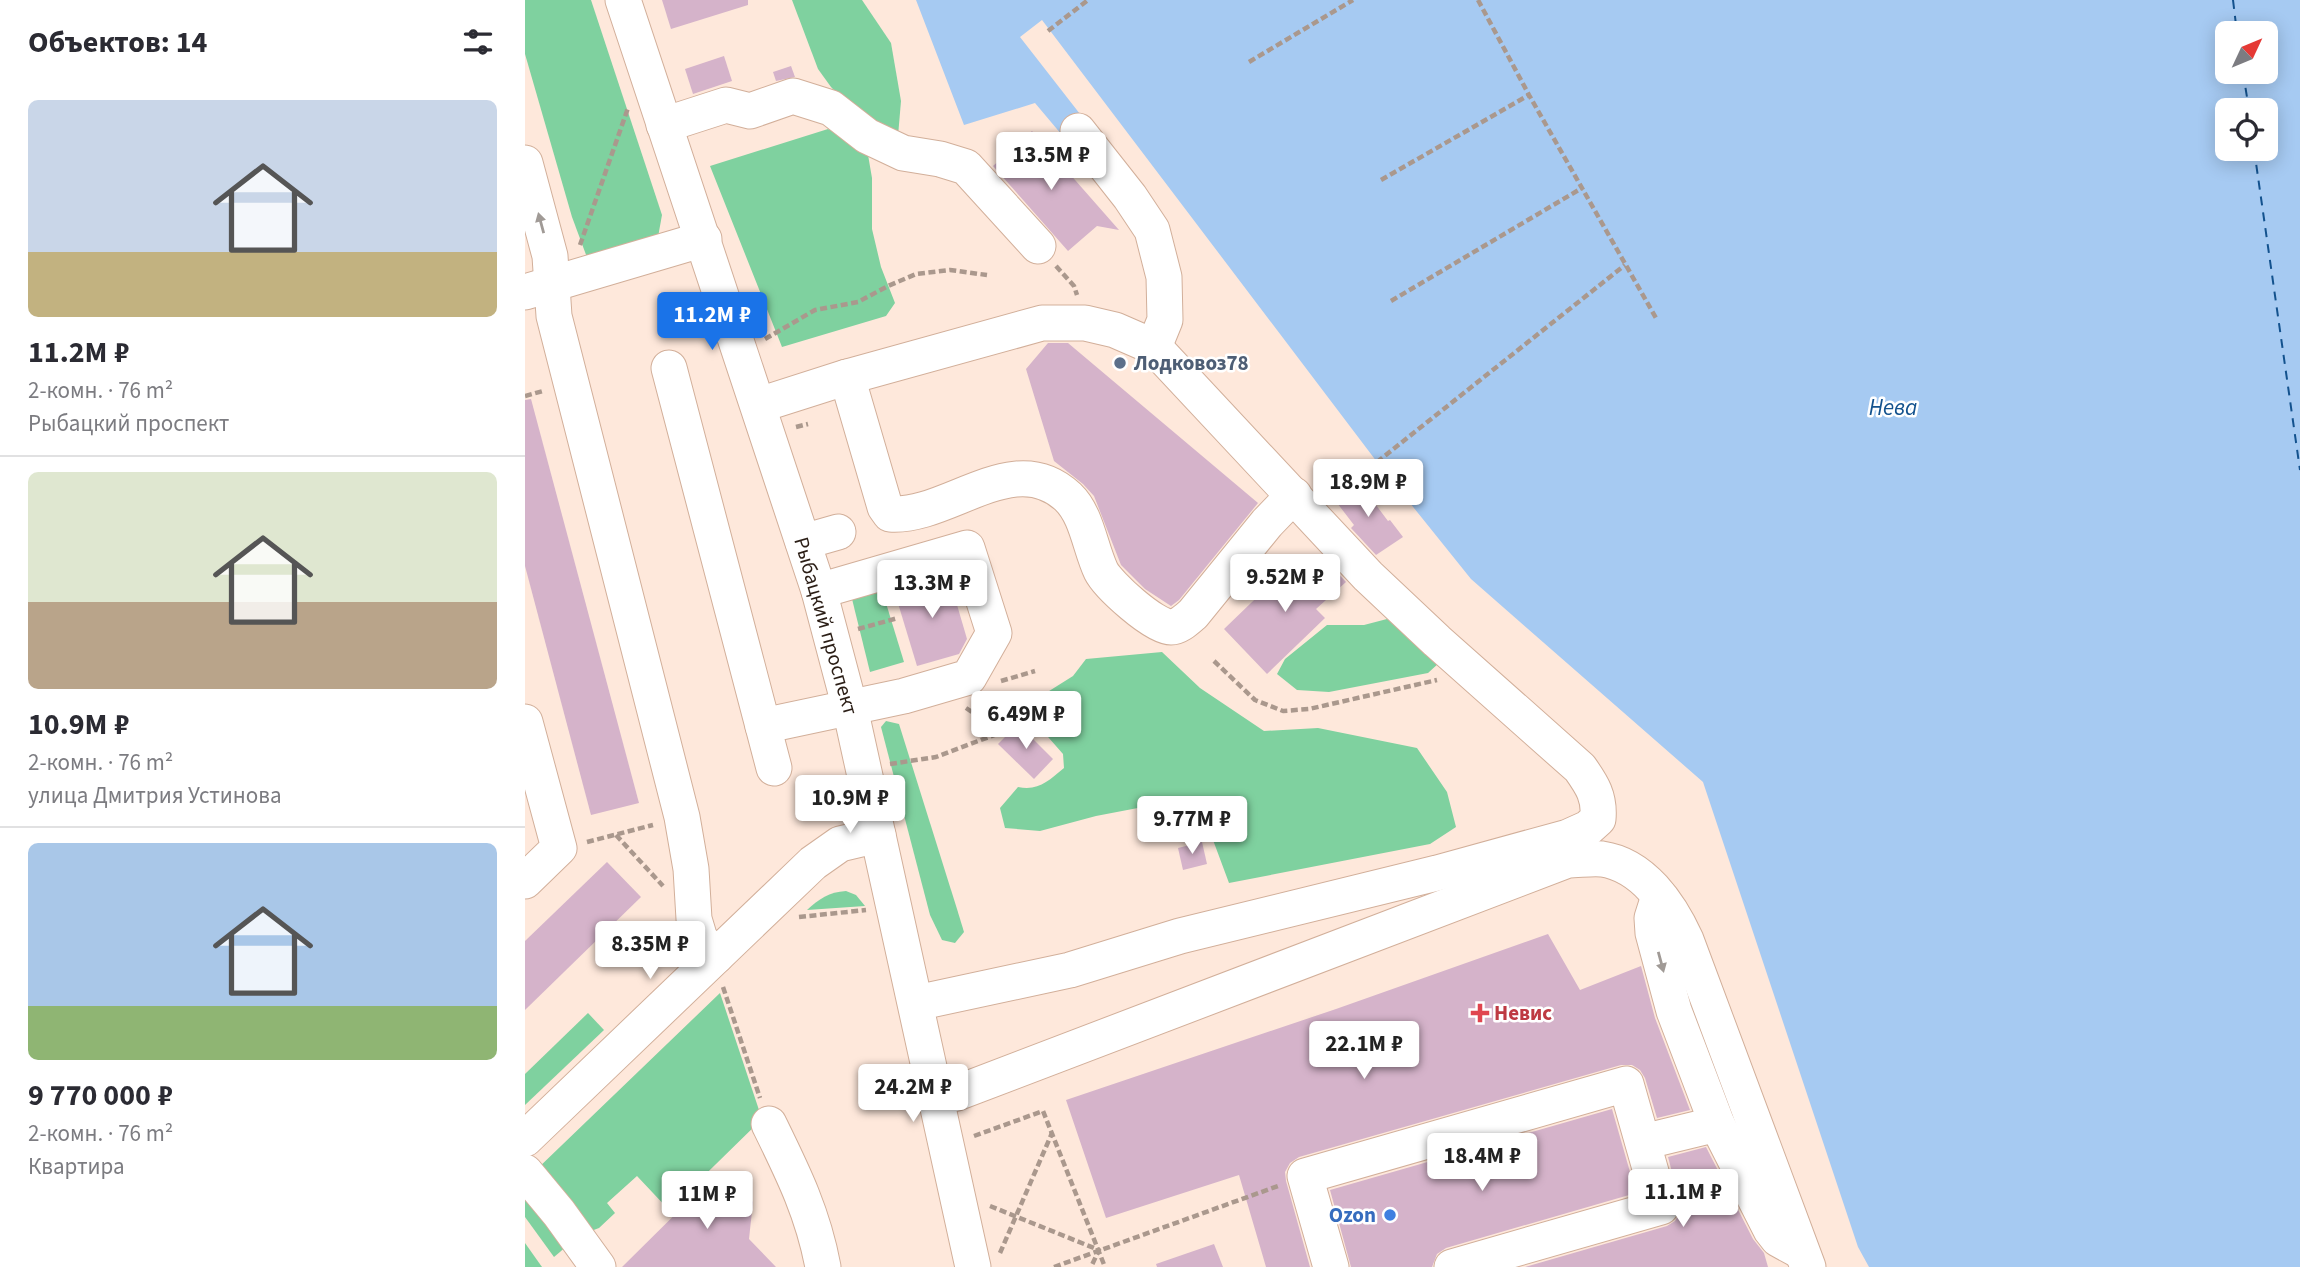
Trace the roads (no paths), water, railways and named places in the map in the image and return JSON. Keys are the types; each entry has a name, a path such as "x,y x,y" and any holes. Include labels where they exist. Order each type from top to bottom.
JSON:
{"street":[{"name":"Рыбацкий проспект","path":"623,0 819,591 850,708 916,1003 939,1123 986,1261"},
{"path":"664,125 726,105 750,111 793,96 831,107 867,136 903,153 940,159 966,167 1038,246"},
{"path":"1078,131 1130,197 1152,230 1164,277 1165,320 1154,347"},
{"path":"525,163 550,256 549,285 554,316 683,817 691,869 694,919 700,939 718,970"},
{"path":"549,285 704,239"},
{"path":"759,405 847,377 1042,323 1085,323 1115,330 1154,347 1368,576 1580,768 1594,787 1599,805 1598,819 1588,828 1568,837 1437,873 1180,936 1070,970 916,1003"},
{"path":"669,368 774,768"},
{"path":"847,377 885,507 890,514 923,509 1016,478 1036,480 1069,498 1078,511 1105,579 1158,624 1172,627 1193,614 1267,523 1294,495"},
{"path":"803,542 838,531"},
{"path":"763,726 904,696 969,677 994,633 967,548 819,591"},
{"path":"525,722 559,848 525,881"},
{"path":"525,1139 718,970 813,863 840,844 878,835"},
{"path":"939,1123 957,1093 1568,860 1599,859 1621,863 1643,878 1675,915 1806,1260"},
{"path":"1659,896 1652,918 1653,933 1674,1011 1717,1124 1771,1230 1778,1239 1806,1260"},
{"path":"1331,1267 1305,1176 1626,1084 1661,1207 1452,1267"},
{"path":"769,1124 811,1215 823,1267"},
{"path":"1643,1142 1717,1124"},
{"path":"525,1172 598,1267"}],"water":[{"name":"Нева","path":"916,0 2300,0 2300,1267 1869,1267 1858,1247 1703,782 1471,579 1377,462 1042,20 1020,37 1087,123 1067,141 1035,103 964,125"}],"place":[{"name":"Лодковоз78","path":"1120,363"},
{"name":"Невис","path":"1480,1013"},
{"name":"Ozon","path":"1390,1215"}]}
